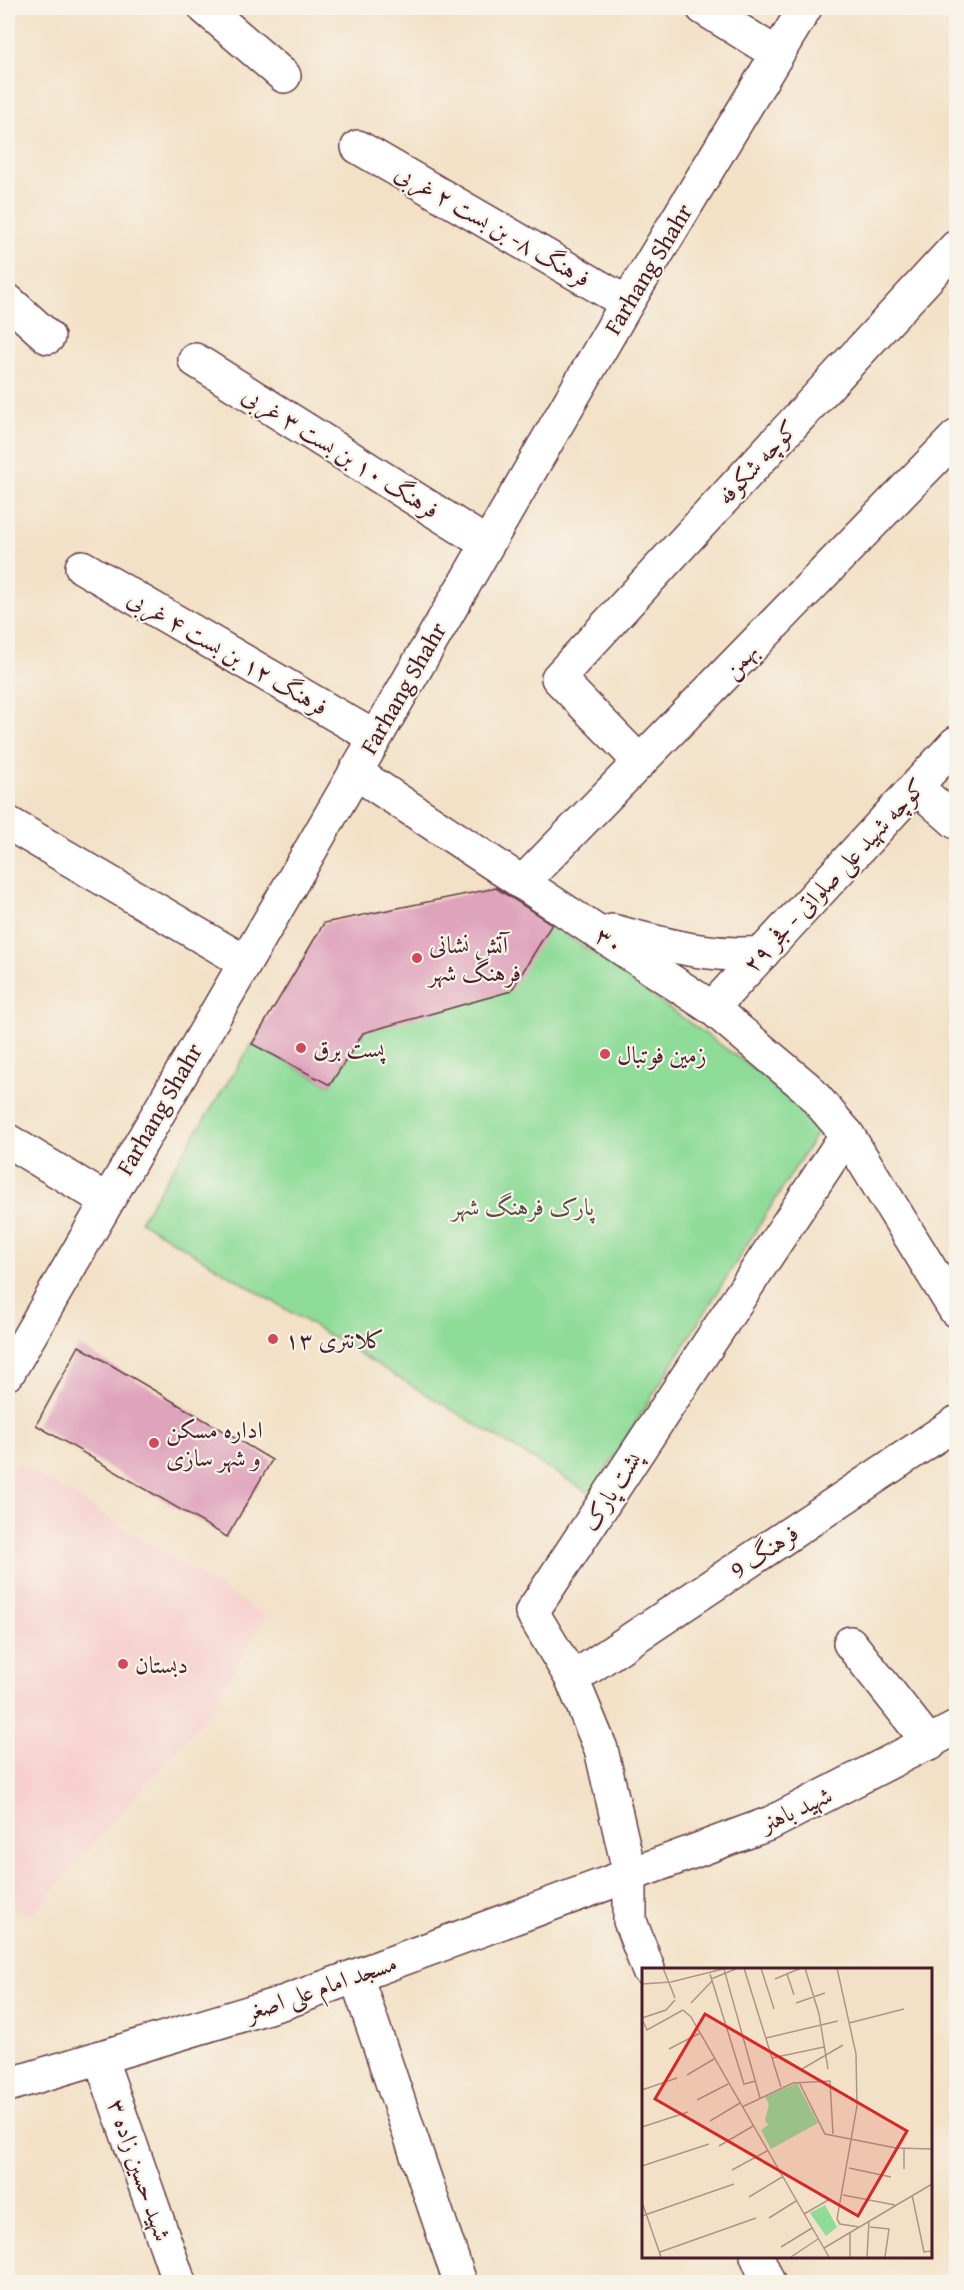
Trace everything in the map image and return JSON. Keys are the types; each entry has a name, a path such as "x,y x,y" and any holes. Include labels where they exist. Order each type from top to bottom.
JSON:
{"street":[{"path":"205,8 284,76"},
{"path":"703,8 777,54"},
{"name":"Farhang Shahr","path":"8,1373 106,1200 627,303 805,8"},
{"name":"فرهنگ ۸- بن بست ۲ غربی","path":"358,147 627,303"},
{"name":"کوچه شکوفه","path":"640,762 558,678 957,247"},
{"path":"8,301 48,336"},
{"name":"فرهنگ ۱۰ بن بست ۳ غربی","path":"195,360 487,544"},
{"name":"بهمن","path":"522,883 957,437"},
{"name":"فرهنگ ۱۲ بن بست ۴ غربی","path":"82,567 374,737"},
{"name":"کوچه شهید علی صلواتی - فجر ۲۹","path":"712,1008 957,743"},
{"name":"۳۰","path":"355,771 712,1008 807,1088 847,1134"},
{"path":"916,787 957,822"},
{"path":"8,823 244,962"},
{"path":"587,925 677,948 729,956 763,953"},
{"path":"847,1134 957,1311"},
{"name":"پشت پارک","path":"648,1968 630,1921 630,1875 601,1749 572,1679 532,1612 847,1134"},
{"path":"8,1141 106,1200"},
{"name":"فرهنگ 9","path":"572,1679 957,1423"},
{"path":"850,1643 944,1736"},
{"name":"شهید باهنر","path":"630,1875 771,1823 944,1736"},
{"name":"مسجد امام علی اصغر","path":"8,2085 285,2002 630,1875"},
{"path":"356,1976 460,2283"},
{"name":"شهید حسین زاده ۳","path":"100,2057 179,2283"},
{"path":"757,2257 768,2283"}],"shaded area":[{"name":"دبستان","path":"18,1462 266,1616 209,1712 31,1916 8,1904 8,1480"}],"green space":[{"name":"پارک فرهنگ شهر","path":"552,924 825,1120 591,1494 140,1221 252,1044 330,1085 363,1033"}],"building":[{"name":"آتش نشانی فرهنگ شهر","path":"496,888 552,924 511,991 363,1033 330,1085 252,1044 324,923"},
{"name":"اداره مسکن و شهر سازی","path":"79,1346 272,1460 227,1537 36,1425"}],"place":[{"name":"آتش نشانی فرهنگ شهر","path":"417,958"},
{"name":"پست برق","path":"301,1048"},
{"name":"زمین فوتبال","path":"605,1054"},
{"name":"کلانتری ۱۳","path":"273,1339"},
{"name":"اداره مسکن و شهر سازی","path":"154,1443"},
{"name":"دبستان","path":"123,1664"}]}
